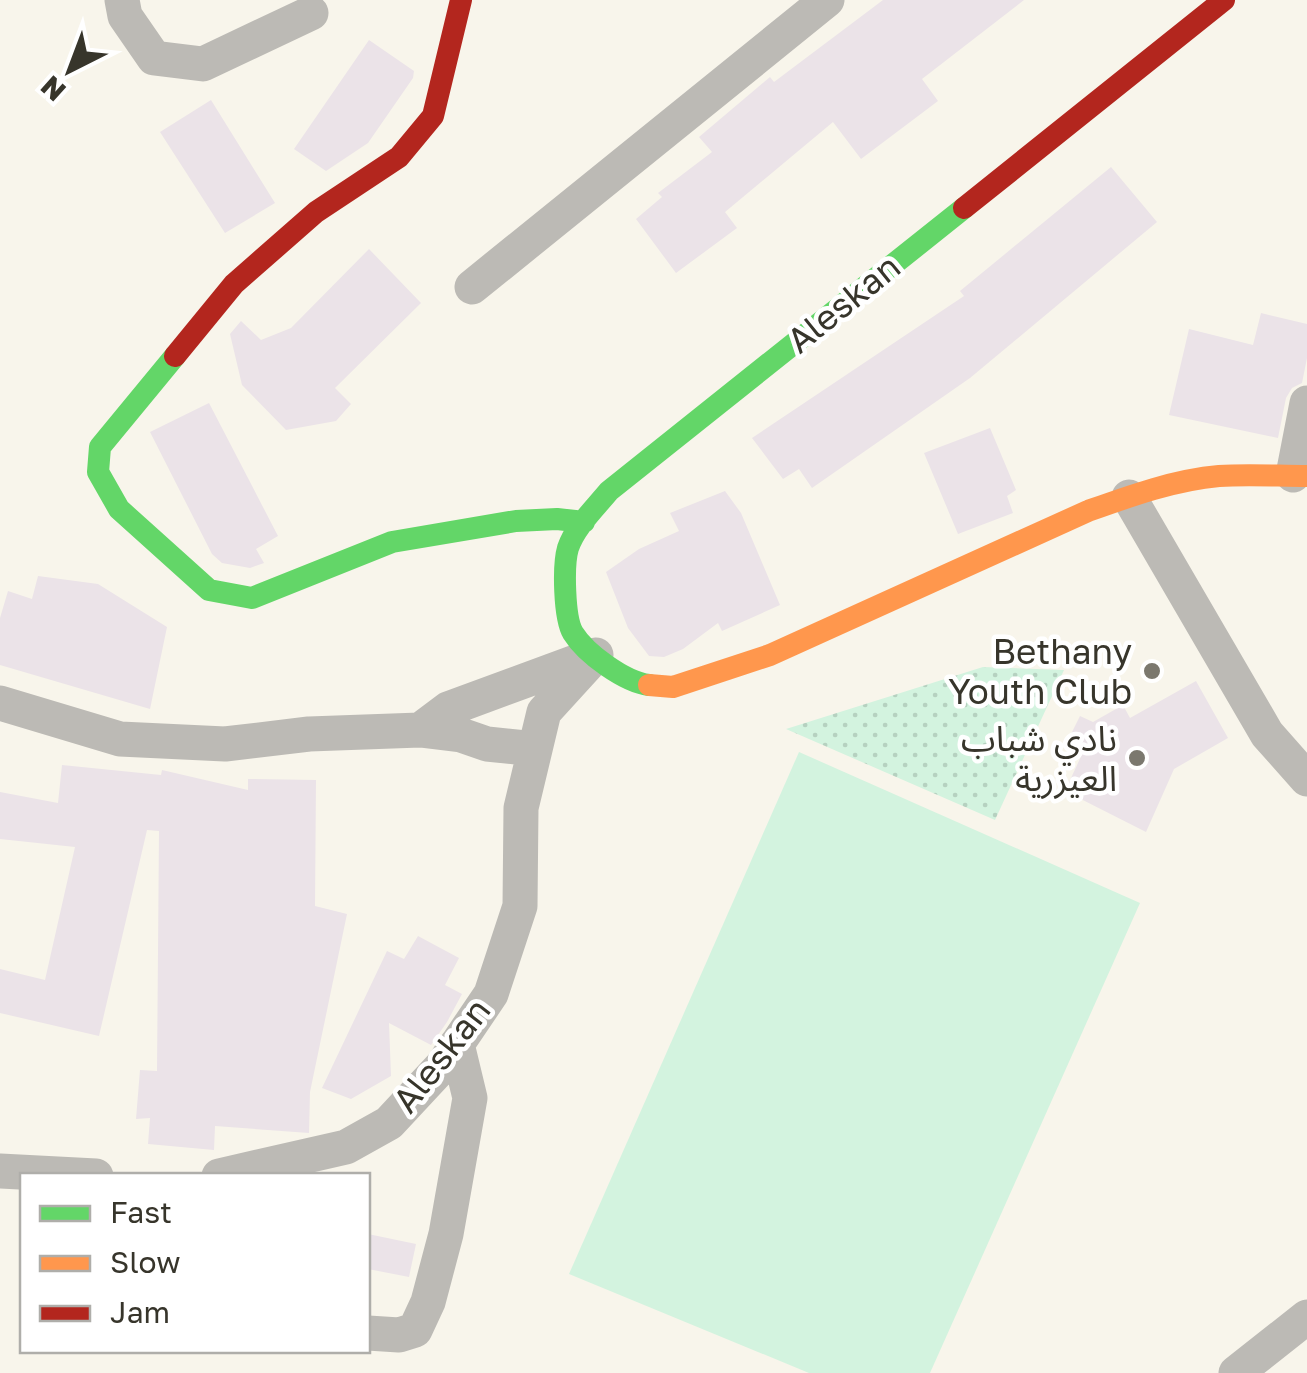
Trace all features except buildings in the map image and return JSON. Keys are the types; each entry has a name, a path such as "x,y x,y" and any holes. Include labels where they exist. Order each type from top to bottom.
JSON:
{"street":[{"path":"122,0 125,16 154,58 203,64 310,13"},
{"path":"461,0 433,116 399,157 316,212 234,284 100,447 98,472 119,509 209,590 252,598 392,542 516,521 584,522"},
{"path":"472,287 826,0"},
{"name":"Aleskan","path":"1224,0 609,491 568,549 566,604 573,633 614,672 633,683 672,687 770,655 877,610 1088,511 1130,496 1175,482 1219,476 1300,476"},
{"path":"1300,476 1307,403"},
{"path":"1130,496 1267,734 1307,779"},
{"path":"420,730 448,709 596,655"},
{"name":"Aleskan","path":"232,1173 346,1146 389,1123 443,1065 491,994 520,906 521,808 544,712 596,655"},
{"path":"0,703 120,739 225,744 309,734 420,730 535,749"},
{"path":"370,1333 399,1335 415,1330 428,1302 446,1234 470,1098 457,1044"},
{"path":"0,1171 38,1173"},
{"path":"1236,1373 1307,1317"}],"green space":[{"path":"983,667 1064,670 995,820 786,729"},
{"path":"799,752 1140,903 930,1373 809,1373 569,1274"}],"traffic: fast":[{"path":"649,685 607,666 573,633 565,578 566,556 575,533 609,491 964,208"},
{"path":"175,356 100,447 98,472 119,509 209,590 252,598 392,542 516,521 584,522"}],"traffic: slow":[{"path":"649,685 673,687 770,655 1088,511 1136,494 1219,476 1307,476"}],"traffic: jam":[{"path":"175,356 234,284 316,212 399,157 433,116 461,0"},
{"path":"964,208 1224,0"}],"place":[{"name":"Bethany Youth Club","path":"1152,671"},
{"name":"نادي شباب العيزرية","path":"1137,758"}]}
